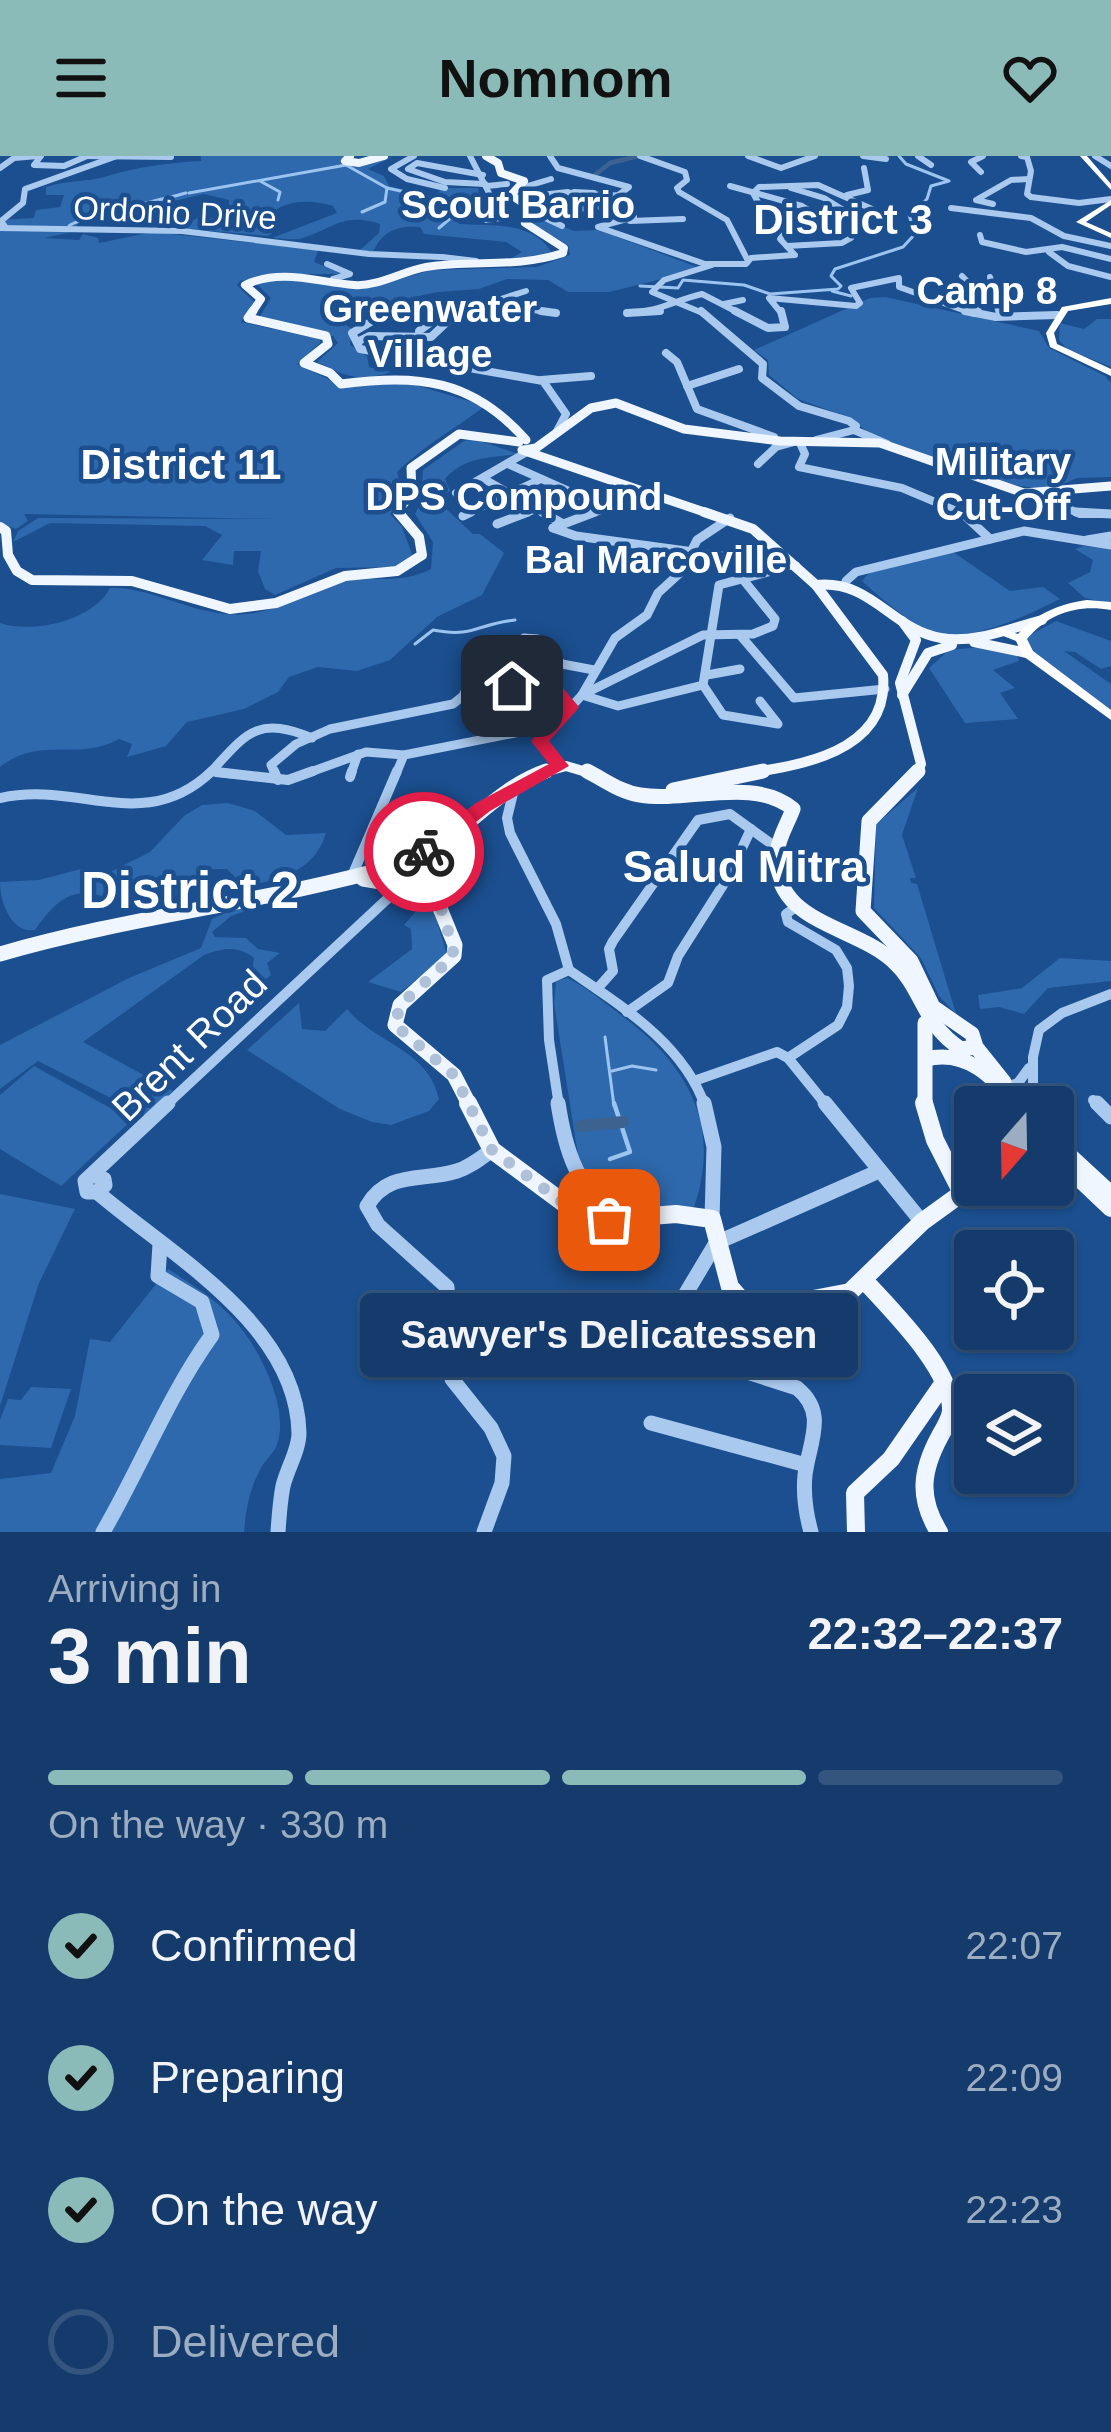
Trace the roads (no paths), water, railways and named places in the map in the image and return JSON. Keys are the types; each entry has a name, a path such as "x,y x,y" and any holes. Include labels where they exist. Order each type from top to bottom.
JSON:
{"highway":[{"path":"1083,156 1111,188"},
{"path":"1109,203 1080,222 1111,236"},
{"path":"1111,302 1082,303 1058,315 1050,333 1053,345 1111,373"},
{"path":"1024,646 1042,620 1082,602 1111,606"},
{"path":"1000,638 1024,646 1111,716"}],"main road":[{"path":"349,161 384,156"},
{"path":"486,156 498,163 501,173 524,181 515,199 536,214 525,224 565,251 536,263 427,267 359,286 295,276 250,281 245,285 261,301 248,318 326,336 328,344 304,363 330,373 341,384 411,377 489,402 527,446"},
{"path":"527,446 554,435 590,409 616,403 638,407 684,429 799,442 855,440 888,445 1006,489 1040,495 1111,486"},
{"path":"0,527 6,531 0,550 3,559 11,571 33,583 125,580 214,607 270,605 347,575 394,572 415,565 422,555 418,536 398,512 412,492 411,468 454,435 492,436 730,518 817,582 884,682 905,693"},
{"path":"817,582 846,581 938,644"},
{"path":"915,646 1000,638 1042,620"},
{"path":"902,621 915,646 905,693 921,767 869,821 862,906 866,919 911,961 930,1011 925,1108 954,1174"},
{"path":"879,710 892,706 905,693 938,644"},
{"path":"665,794 712,780 794,769 833,756 854,743 879,710 884,682"},
{"path":"0,954 186,909 352,877 419,857 466,818 514,790 560,766 578,766 635,794 779,796 794,808 777,848 782,883 796,907 890,958 930,1011 972,1034 1003,1086"},
{"path":"712,780 717,788 753,795"},
{"path":"419,857 455,945 454,956 400,1005 395,1025 454,1075 492,1150 573,1210 609,1220 676,1214 712,1219 730,1288 755,1309 835,1296 865,1281 922,1222 954,1198"},
{"path":"352,877 435,891"},
{"path":"372,880 388,897"},
{"path":"926,1058 947,1052 963,1057 1000,1086"},
{"path":"1074,1170 1111,1195"},
{"path":"1074,1174 1111,1208"},
{"path":"865,1281 943,1384 950,1417 925,1464 920,1486 924,1506 939,1532"},
{"path":"856,1532 855,1493 892,1460 943,1384"}],"street":[{"path":"39,156 34,165 68,166 84,156 171,157"},
{"path":"0,168 14,157 39,156"},
{"path":"550,156 557,168 629,187 604,206"},
{"path":"640,156 685,172 686,181 677,186 679,193 727,220 747,259 746,264 708,266 667,278 653,293 697,308 763,364 762,377 794,403 852,422 854,430"},
{"path":"748,156 769,170 802,164 815,156 825,162"},
{"path":"781,156 802,164"},
{"path":"863,156 886,159"},
{"path":"917,156 932,165"},
{"path":"981,172 971,161 983,156"},
{"path":"1021,156 1027,157 1027,194 1076,203 1109,203"},
{"path":"1095,156 1109,164"},
{"name":"Ordonio Drive","path":"116,157 26,189 24,202 1,220 6,228 182,231 509,266"},
{"path":"467,157 494,197 555,200 579,197 571,192 594,193"},
{"path":"483,175 416,160 391,169 426,185 507,184"},
{"path":"416,160 409,171 445,182 484,186"},
{"path":"826,198 868,190 863,168"},
{"path":"521,188 551,178"},
{"path":"1029,179 1011,180 977,201 954,206 1030,218 1064,236 1111,246"},
{"path":"782,184 826,198 845,212 820,215"},
{"path":"747,259 795,255 780,238 790,223 759,204 753,193 759,187 815,184 872,209"},
{"path":"730,186 756,196 791,199 829,222"},
{"path":"482,215 486,220 506,219 492,207 494,197"},
{"path":"977,201 993,204"},
{"path":"536,214 604,206 630,217 683,219"},
{"path":"0,209 13,210"},
{"path":"601,229 649,210"},
{"path":"536,214 562,226"},
{"path":"590,230 634,236 708,266"},
{"path":"980,235 982,242 1022,251 1058,247 1111,260"},
{"path":"787,246 842,243 851,238"},
{"name":"Ordonio Drive","path":"333,279 350,272 326,264 336,251"},
{"path":"1048,252 1111,275"},
{"path":"1074,262 1111,275"},
{"path":"962,276 982,296"},
{"path":"627,313 659,312 677,300 702,294 765,327 780,329 783,318 769,298 853,307 859,304 850,288 899,278 899,287 954,302 963,310 1058,315"},
{"path":"990,278 998,315"},
{"path":"504,308 501,299 526,291"},
{"path":"985,313 964,301 995,295"},
{"path":"724,304 743,300"},
{"path":"419,338 419,331 457,303"},
{"path":"375,313 374,320 352,331 351,337 432,337 453,317 504,308 556,313"},
{"path":"683,314 697,308"},
{"path":"363,336 358,348 366,351 539,380 591,376"},
{"path":"666,353 677,362 699,410 799,442 805,454 801,468 874,478 933,498 990,538"},
{"path":"687,386 739,369"},
{"path":"539,380 564,406 566,416 554,435"},
{"path":"758,464 776,447 854,430 888,445"},
{"path":"455,493 508,464 527,446"},
{"path":"508,464 607,508 558,526"},
{"path":"463,516 542,478"},
{"path":"484,479 539,508 571,535 756,568 796,566"},
{"path":"1040,495 1080,514 1111,514"},
{"path":"497,524 539,508"},
{"path":"543,737 615,638 644,620 654,597 676,578 702,535 730,518"},
{"path":"846,581 856,572 1024,531 1111,540"},
{"path":"760,701 778,724 723,715 705,680 715,591 723,582 756,568 775,547"},
{"path":"573,700 710,635 769,629 776,621 741,577"},
{"path":"740,635 794,698 884,682"},
{"path":"278,780 273,762 312,738 400,712 436,712 463,696 476,672 496,664 527,638 538,639 562,664 594,670"},
{"path":"512,686 550,685 573,700 618,706 740,669"},
{"path":"216,772 278,780 305,777 358,754 404,755 442,744 527,732 556,718"},
{"path":"0,799 48,790 108,806 142,806 175,798 216,772 222,758 255,728 280,723 312,738"},
{"path":"527,732 543,737 560,766"},
{"path":"350,777 358,754"},
{"path":"352,877 404,755"},
{"path":"514,790 507,818 510,833 556,924 569,970 671,1048 694,1081 711,1125 712,1219"},
{"path":"597,989 613,971 611,945 698,820 725,813 777,848"},
{"path":"627,1012 668,983 678,956 730,874 751,830"},
{"name":"Brent Road","path":"160,1244 96,1184 403,885 421,865 419,857"},
{"path":"788,1058 838,1024 849,1000 842,958 788,922 786,914 796,907"},
{"path":"569,970 547,980 558,1111 574,1172 609,1220"},
{"path":"1031,1086 1031,1040 1048,1020 1111,994"},
{"path":"694,1081 777,1052 788,1058 922,1222"},
{"path":"1009,1086 1018,1083 1029,1068"},
{"path":"1093,1100 1111,1118"},
{"path":"484,1532 507,1472 506,1454 494,1430 464,1399 450,1372 447,1287 378,1226 367,1206 380,1187 394,1179 457,1171 492,1150"},
{"path":"811,1532 804,1495 817,1414 805,1393 694,1356 674,1339 676,1316 716,1243 877,1172"},
{"path":"103,1532 142,1466 180,1380 212,1335 202,1302 171,1288 156,1274 153,1263 160,1244 218,1284 269,1349 289,1384 300,1422 282,1490 278,1532"},
{"path":"651,1423 806,1465"}],"waterway":[{"path":"595,175 610,163 638,156"},
{"path":"640,286 678,288 683,280 744,285 770,294 838,289 841,286 831,276 835,269 903,247 915,234 909,215 927,199 931,186 949,181 906,164 899,156"},
{"path":"189,193 346,165 387,188"},
{"path":"260,181 280,192 278,200"},
{"path":"362,212 385,202 387,188"},
{"path":"387,188 437,199 460,210 439,228"},
{"path":"69,226 186,193"},
{"path":"598,193 618,194"},
{"path":"832,291 851,296"},
{"path":"415,644 433,630 467,631 515,620"},
{"path":"605,1037 614,1106"},
{"path":"612,1071 632,1066 656,1070"},
{"path":"610,1159 630,1152 614,1103"},
{"path":"581,1126 623,1122"}],"place":[{"name":"Sawyer's Delicatessen","path":"609,1220"}],"district":[{"name":"Scout Barrio","path":"518,204"},
{"name":"District 3","path":"843,219"},
{"name":"Camp 8","path":"987,290"},
{"name":"Greenwater Village","path":"430,330"},
{"name":"District 11","path":"181,464"},
{"name":"Military Cut-Off","path":"1003,484"},
{"name":"DPS Compound","path":"514,496"},
{"name":"Bal Marcoville","path":"656,559"},
{"name":"Salud Mitra","path":"744,866"},
{"name":"District 2","path":"190,890"}]}
